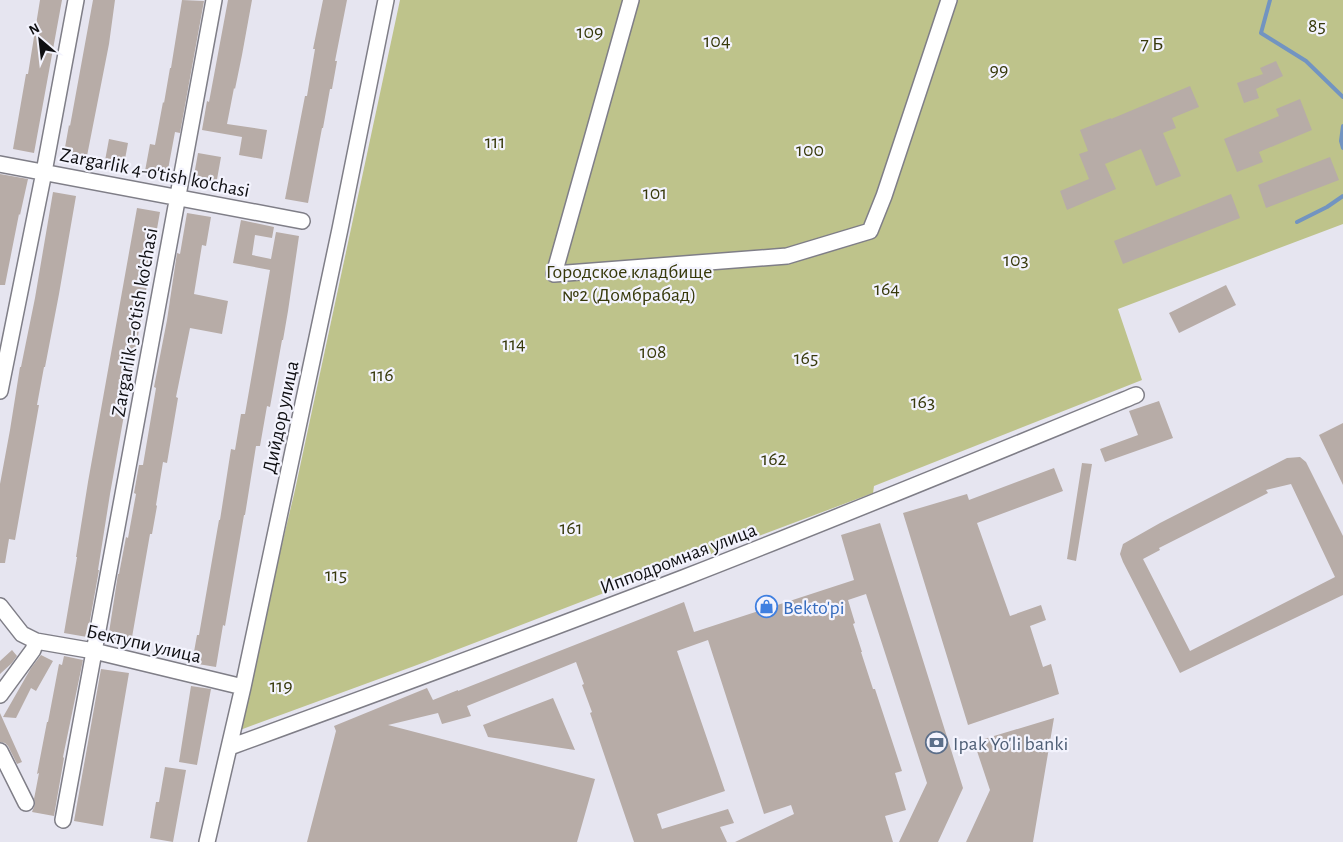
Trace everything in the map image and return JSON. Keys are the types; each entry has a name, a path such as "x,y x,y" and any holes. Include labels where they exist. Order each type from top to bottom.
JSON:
{"street":[{"path":"0,391 76,0"},
{"name":"Zargarlik 3-o'tish ko'chasi","path":"63,820 214,0"},
{"name":"Дийдор улица","path":"207,842 243,687 338,238 386,0"},
{"path":"631,0 554,274 787,256 870,231 884,196 950,0"},
{"name":"Zargarlik 4-o'tish ko'chasi","path":"0,164 302,221"},
{"name":"Ипподромная улица","path":"230,747 344,706 682,578 1136,395"},
{"name":"Бектупи улица","path":"0,606 22,634 36,641 94,652 243,687"},
{"path":"0,695 33,650 36,641"},
{"path":"0,751 26,803"}],"green space":[{"name":"Городское кладбище №2 (Домбрабад)","path":"400,0 1343,0 1343,224 1118,309 1142,380 874,486 873,493 240,730 254,661 295,490"}],"building":[{"path":"40,0 62,0 34,153 13,149"},
{"path":"93,0 115,0 109,44 87,156 64,153"},
{"path":"182,0 204,1 180,133 175,132 167,175 145,171 150,144 155,145 171,68"},
{"path":"228,0 252,0 227,124 267,130 262,159 239,155 242,137 202,130"},
{"path":"323,0 347,0 335,61 337,61 332,89 330,89 308,203 285,199 305,96 307,96 315,49 313,49"},
{"path":"1276,61 1283,76 1256,89 1259,98 1244,103 1237,83 1263,74 1260,68"},
{"path":"1190,86 1199,107 1172,118 1176,128 1163,133 1181,176 1156,186 1141,149 1105,164 1116,189 1067,210 1060,191 1089,179 1079,154 1088,151 1080,130"},
{"path":"1300,99 1312,130 1259,152 1263,162 1237,172 1224,139 1279,116 1276,109"},
{"path":"109,139 128,143 123,170 104,166"},
{"path":"198,153 221,157 216,185 193,181"},
{"path":"1330,157 1339,180 1266,208 1258,185"},
{"path":"0,174 28,179 5,285 0,285"},
{"path":"53,192 76,196 37,405 39,405 15,540 9,539 5,563 0,563 0,484"},
{"path":"1231,194 1240,218 1123,264 1114,241"},
{"path":"137,208 160,212 110,494 87,637 64,633 88,482"},
{"path":"187,213 211,217 206,246 202,245 194,294 228,301 222,334 190,328 176,397 178,398 167,463 163,462 157,506 152,534 150,534 131,643 108,639 118,574 126,537 128,538 136,494 134,493 139,465 143,465 177,253 180,254"},
{"path":"241,220 274,227 272,238 255,235 252,255 271,259 276,232 299,236 283,340 270,407 267,406 260,446 256,446 225,626 223,625 216,667 192,663 220,520 231,449 235,450 241,414 245,414 270,270 233,263"},
{"path":"1226,285 1236,305 1179,333 1169,313"},
{"path":"1159,401 1173,438 1105,462 1100,449 1138,435 1129,411"},
{"path":"1343,423 1343,485 1319,435"},
{"path":"1300,457 1306,462 1343,536 1343,595 1180,673 1123,562 1120,554 1123,544 1287,458","holes":["1291,484 1335,577 1190,651 1143,559 1160,550 1159,548 1268,493 1266,490"]},
{"path":"1082,463 1092,464 1076,561 1067,559"},
{"path":"1054,468 1063,491 977,523 1010,616 1041,605 1046,620 1030,626 1043,667 1051,664 1059,694 968,725 903,513 967,494 969,500"},
{"name":"Bekto'pi","path":"880,523 963,788 938,842 899,842 927,783 866,594 848,600 861,652 902,771 895,773 906,810 885,816 893,842 735,842 794,814 791,805 764,814 708,640 677,651 725,791 657,814 662,829 728,809 734,823 720,827 727,842 634,842 590,713 592,712 576,662 467,706 471,716 442,724 438,713 388,725 595,779 577,842 307,842 336,731 334,726 427,688 433,700 684,602 694,632 854,580 841,535"},
{"path":"12,650 17,656 0,674 0,661"},
{"path":"41,655 53,661 36,691 31,688 16,718 3,717 31,668"},
{"path":"64,656 83,660 63,757 54,816 32,812 35,804 34,799 39,773 37,774 47,722 59,664 62,665"},
{"path":"101,669 129,673 103,826 74,821"},
{"path":"191,686 211,689 197,765 179,762"},
{"path":"553,698 575,750 488,737 483,725"},
{"path":"0,713 22,762 17,764 8,746 0,742"},
{"path":"1054,718 1033,842 966,842 990,790 974,742"},
{"path":"165,767 186,770 173,842 150,838 156,802 159,802"}],"waterway":[{"path":"1270,0 1261,33 1306,61 1343,97"},
{"path":"1343,126 1341,141 1343,148"},
{"path":"1297,222 1327,207 1343,196"}],"place":[{"name":"Bekto'pi","path":"767,607"},
{"name":"Ipak Yo'li banki","path":"937,743"}],"park label":[{"name":"85","path":"1317,25"},
{"name":"109","path":"590,31"},
{"name":"104","path":"717,40"},
{"name":"7 Б","path":"1152,43"},
{"name":"99","path":"999,69"},
{"name":"111","path":"495,141"},
{"name":"100","path":"810,149"},
{"name":"101","path":"655,192"},
{"name":"103","path":"1016,259"},
{"name":"164","path":"887,288"},
{"name":"114","path":"514,343"},
{"name":"108","path":"653,351"},
{"name":"165","path":"806,357"},
{"name":"116","path":"382,374"},
{"name":"163","path":"923,401"},
{"name":"162","path":"774,458"},
{"name":"161","path":"571,527"},
{"name":"115","path":"336,574"},
{"name":"119","path":"281,685"}]}
